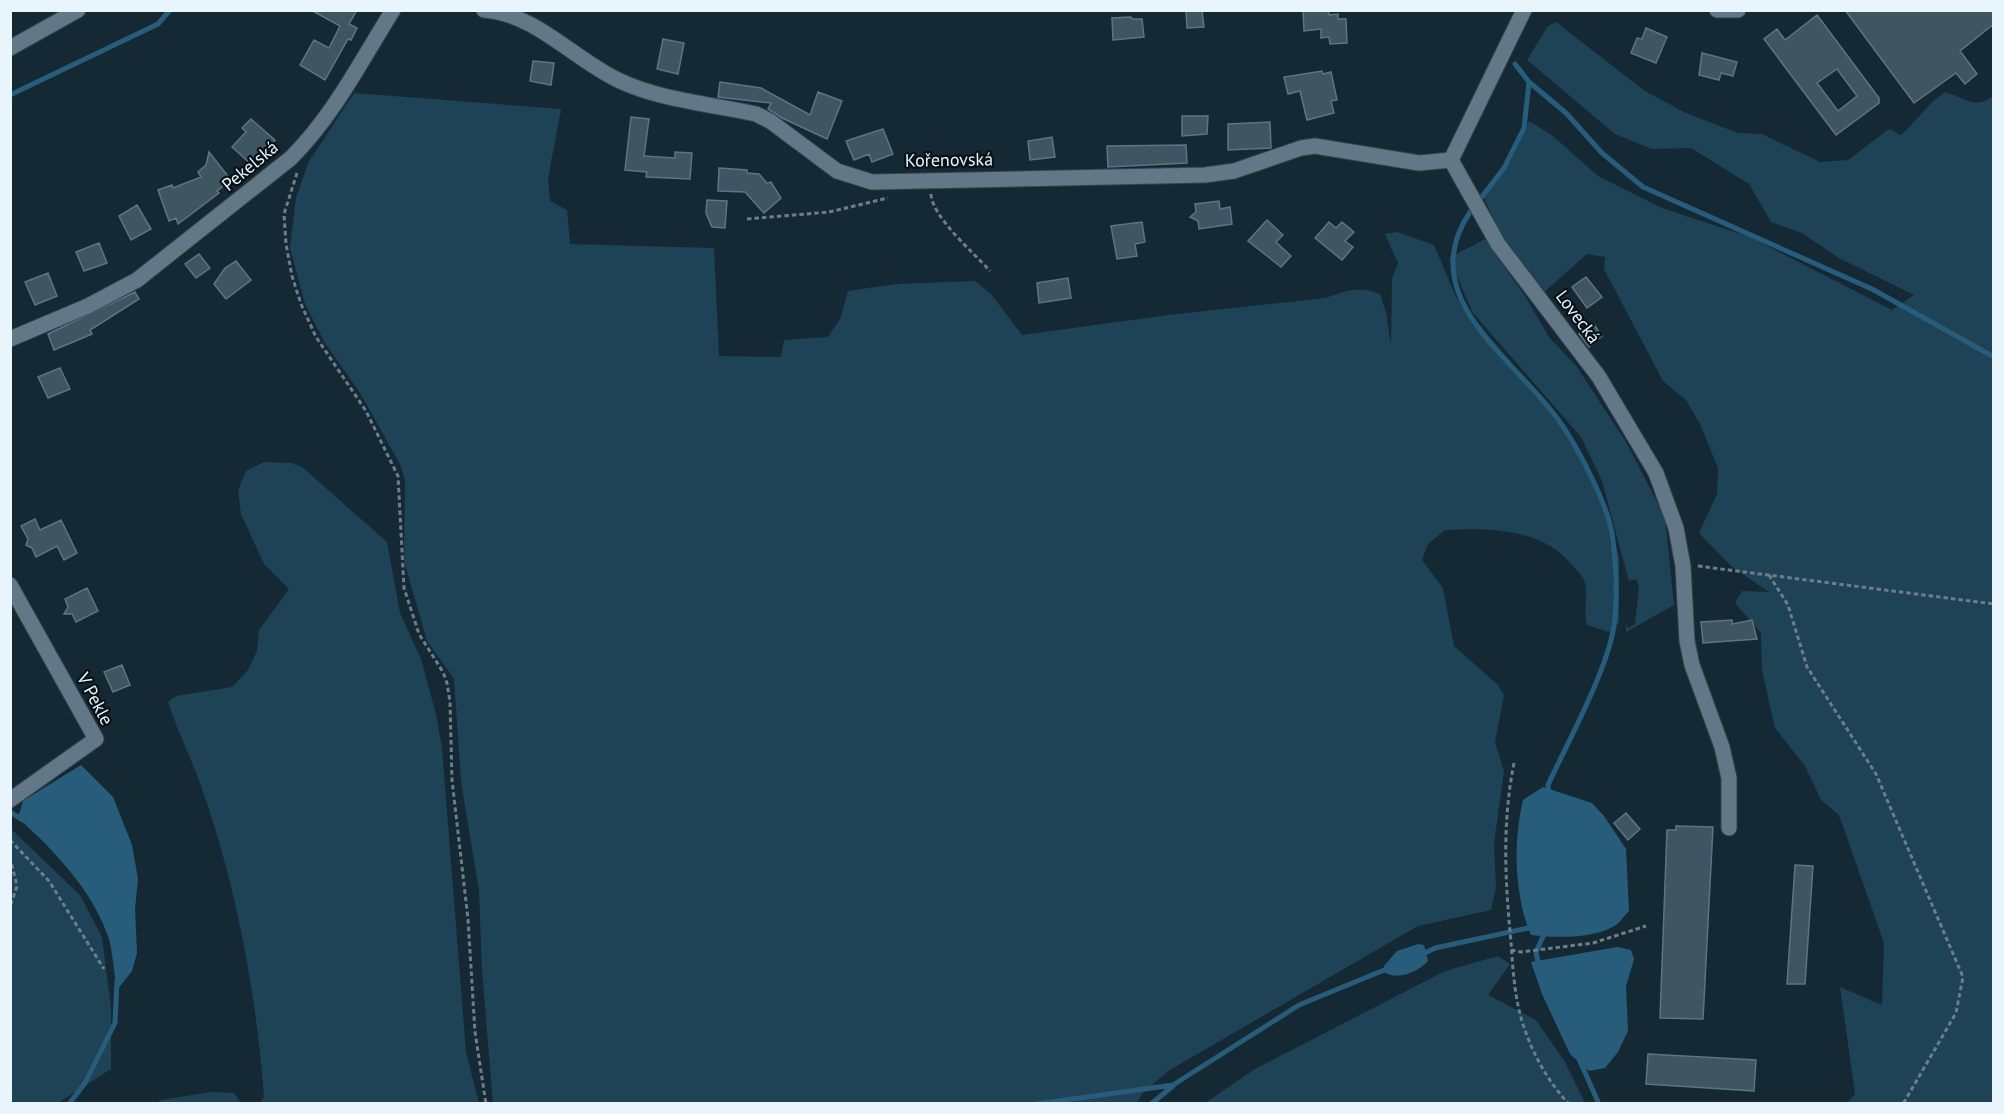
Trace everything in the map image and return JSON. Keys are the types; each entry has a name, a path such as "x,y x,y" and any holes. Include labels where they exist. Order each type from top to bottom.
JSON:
{"street":[{"path":"10,48 78,10"},
{"name":"Pekelská","path":"10,339 88,306 137,280 291,158 313,136 336,104 393,10"},
{"name":"Kořenovská","path":"484,10 516,17 615,78 637,88 756,114 770,121 837,171 872,182 1205,175 1234,171 1301,147 1315,146 1419,163 1451,160"},
{"path":"1451,160 1524,10"},
{"path":"1717,10 1738,10"},
{"name":"Lovecká","path":"1451,160 1498,244 1599,377 1656,473 1676,528 1683,566 1687,641 1692,665 1722,747 1729,778 1729,828"},
{"name":"V Pekle","path":"10,585 96,739 10,800"}],"path":[{"path":"300,165 284,214 286,244 292,276 301,304 316,337 366,411 398,476 404,588 419,634 443,672 447,683 450,702 452,780 468,919 475,1032 486,1104"},
{"path":"931,180 932,204 990,271"},
{"path":"747,219 829,212 896,196"},
{"path":"1683,566 1719,567 1994,604"},
{"path":"1769,575 1788,605 1807,667 1876,774 1963,977 1956,1012 1903,1104"},
{"path":"1514,763 1508,795 1504,850 1515,984 1526,1032 1556,1090 1569,1104"},
{"path":"10,840 49,881 104,969"},
{"path":"10,857 17,886 10,907"},
{"path":"1511,950 1521,952 1593,943 1647,926"}],"shaded area":[{"path":"1556,22 1645,91 1686,113 1738,133 1762,134 1820,162 1848,160 1889,129 1901,135 1945,92 1974,102 1980,102 1993,96 1993,1103 1847,1103 1855,1094 1840,987 1882,1005 1884,943 1839,815 1821,800 1805,766 1775,728 1762,670 1761,633 1735,603 1742,591 1769,592 1731,566 1699,533 1717,494 1718,468 1700,424 1686,400 1663,381 1604,269 1605,257 1587,254 1543,293 1497,227 1484,198 1485,189 1511,160 1529,121 1553,136 1598,176 1662,208 1750,237 1892,310 1914,295 1839,258 1802,233 1771,222 1749,184 1691,148 1652,149 1615,134 1527,60 1548,26"},
{"path":"354,93 561,109 548,179 550,201 567,210 570,244 714,248 719,356 781,357 784,340 828,337 840,319 848,291 897,284 975,281 991,294 1022,335 1168,315 1326,298 1346,291 1366,290 1380,294 1386,312 1391,345 1392,279 1398,263 1385,234 1397,232 1434,245 1456,297 1555,414 1588,465 1601,493 1619,557 1619,622 1609,632 1587,625 1585,585 1580,574 1560,553 1530,537 1496,530 1445,530 1428,544 1422,560 1443,588 1454,646 1498,685 1504,695 1495,742 1504,771 1494,844 1496,888 1491,910 1418,926 1168,1071 1142,1094 1137,1103 493,1103 482,970 479,891 461,781 454,679 427,641 404,561 405,481 400,464 360,393 325,343 305,304 290,248 296,198 308,163"},
{"path":"1485,239 1525,296 1549,337 1577,367 1626,442 1665,517 1674,605 1626,632 1626,624 1628,628 1635,624 1639,588 1636,579 1629,581 1602,481 1581,437 1473,313 1449,258"},
{"path":"264,462 292,463 302,467 387,542 400,613 421,659 436,714 442,748 466,1052 479,1103 260,1103 264,1097 256,1018 234,899 213,821 168,702 176,696 232,687 248,670 257,651 259,630 289,589 264,564 241,514 238,490 246,471"},
{"path":"81,765 113,797 132,845 138,879 135,909 137,953 132,971 117,990 109,939 93,904 59,858 18,818 23,801"},
{"path":"1543,787 1592,803 1604,816 1626,849 1629,911 1616,925 1607,930 1575,936 1531,935 1518,886 1518,833 1523,800"},
{"path":"11,829 80,895 102,937 111,1008 111,1069 58,1103 11,1103"},
{"path":"1418,944 1424,945 1428,961 1424,965 1408,974 1395,976 1384,972 1384,966 1397,951"},
{"path":"1617,947 1631,950 1634,959 1626,986 1628,1031 1618,1052 1605,1068 1589,1071 1570,1054 1542,994 1531,962"},
{"path":"1498,956 1510,964 1488,995 1536,1020 1565,1062 1585,1103 1205,1103 1255,1069 1445,971"},
{"path":"211,1092 234,1093 241,1103 156,1103 161,1100"}],"building":[{"path":"311,10 357,10 349,24 357,28 351,40 348,39 325,80 300,65 314,40 329,48 340,26"},
{"path":"1186,10 1202,10 1204,27 1187,28"},
{"path":"1303,10 1329,10 1329,15 1338,14 1338,19 1346,19 1347,43 1330,44 1329,37 1321,38 1321,29 1304,31"},
{"path":"1845,10 1994,10 1994,24 1960,51 1977,74 1965,84 1956,73 1914,103"},
{"path":"1817,15 1879,98 1879,103 1836,135 1764,39 1777,29 1785,40","holes":["1837,69 1857,96 1838,111 1817,83"]},
{"path":"1112,18 1142,19 1144,37 1113,40"},
{"path":"1646,28 1667,37 1656,63 1631,53 1637,38 1642,39"},
{"path":"663,39 684,43 678,74 657,69"},
{"path":"1702,53 1737,62 1733,76 1721,73 1719,80 1699,75"},
{"path":"533,61 554,63 551,85 530,81"},
{"path":"1322,71 1323,74 1331,72 1337,100 1331,101 1334,113 1307,120 1300,91 1288,94 1284,77"},
{"path":"720,82 761,88 810,115 818,92 842,101 827,139 768,109 771,103 718,97"},
{"path":"1182,116 1208,116 1207,134 1182,136"},
{"path":"631,117 649,119 644,156 675,158 675,152 692,153 690,179 646,177 647,172 625,170"},
{"path":"251,119 275,140 253,166 232,147 246,132 242,128"},
{"path":"1270,122 1271,148 1228,150 1228,124"},
{"path":"883,129 893,154 872,162 869,154 854,160 846,141"},
{"path":"1052,137 1055,157 1030,160 1028,141"},
{"path":"1186,145 1187,163 1108,167 1107,146"},
{"path":"209,152 231,180 217,191 219,193 178,224 176,218 169,221 158,190 172,185 173,188 201,177 198,172 206,165"},
{"path":"719,168 747,170 747,173 759,174 767,183 771,182 781,198 764,213 745,192 718,191"},
{"path":"707,200 727,201 725,228 712,227 706,213"},
{"path":"1219,201 1220,209 1230,207 1232,224 1199,229 1198,221 1190,217 1196,212 1195,204"},
{"path":"137,205 151,229 131,240 119,216"},
{"path":"1267,220 1283,235 1276,242 1291,256 1281,267 1248,241"},
{"path":"1142,222 1145,242 1135,244 1137,256 1117,259 1111,226"},
{"path":"1329,222 1336,228 1342,222 1354,232 1345,241 1353,247 1342,260 1315,238"},
{"path":"99,243 107,263 84,271 76,252"},
{"path":"199,254 210,268 196,278 185,264"},
{"path":"236,261 251,280 226,299 214,284 225,268"},
{"path":"48,273 57,296 35,305 25,282"},
{"path":"1586,277 1602,297 1587,308 1572,287"},
{"path":"1068,278 1071,298 1039,303 1037,283"},
{"path":"135,292 139,299 90,330 92,334 54,350 48,334"},
{"path":"1593,323 1602,336 1589,347 1579,334"},
{"path":"60,368 70,389 48,398 38,377"},
{"path":"35,519 40,530 61,520 77,553 64,560 57,546 36,557 32,548 26,545 28,539 21,526"},
{"path":"87,588 98,611 76,622 72,614 64,614 68,607 65,599"},
{"path":"1732,620 1732,624 1752,620 1757,639 1703,643 1701,622"},
{"path":"122,665 130,685 113,692 104,672"},
{"path":"1626,813 1640,829 1628,840 1614,823"},
{"path":"1676,826 1713,827 1703,1019 1660,1018 1667,830 1676,830"},
{"path":"1795,865 1813,866 1805,984 1787,984"},
{"path":"1648,1054 1756,1060 1754,1091 1646,1084"}],"waterway":[{"path":"10,95 158,24 170,10"},
{"path":"1515,64 1529,82 1566,113 1602,153 1643,187 1872,289 1994,357"},
{"path":"1477,203 1504,168 1524,128 1529,82"},
{"path":"1470,212 1456,242 1453,270 1460,297 1474,322 1554,414 1572,440 1599,493 1613,540 1616,598 1612,636 1598,679 1548,785 1549,796"},
{"path":"10,812 23,820"},
{"path":"1423,954 1435,948 1533,927"},
{"path":"1539,968 1536,952 1545,932"},
{"path":"1036,1104 1173,1085 1299,1005 1389,968"},
{"path":"69,1104 85,1083 115,1023 117,980"},
{"path":"1579,1059 1599,1104"},
{"path":"1151,1104 1173,1086"}]}
